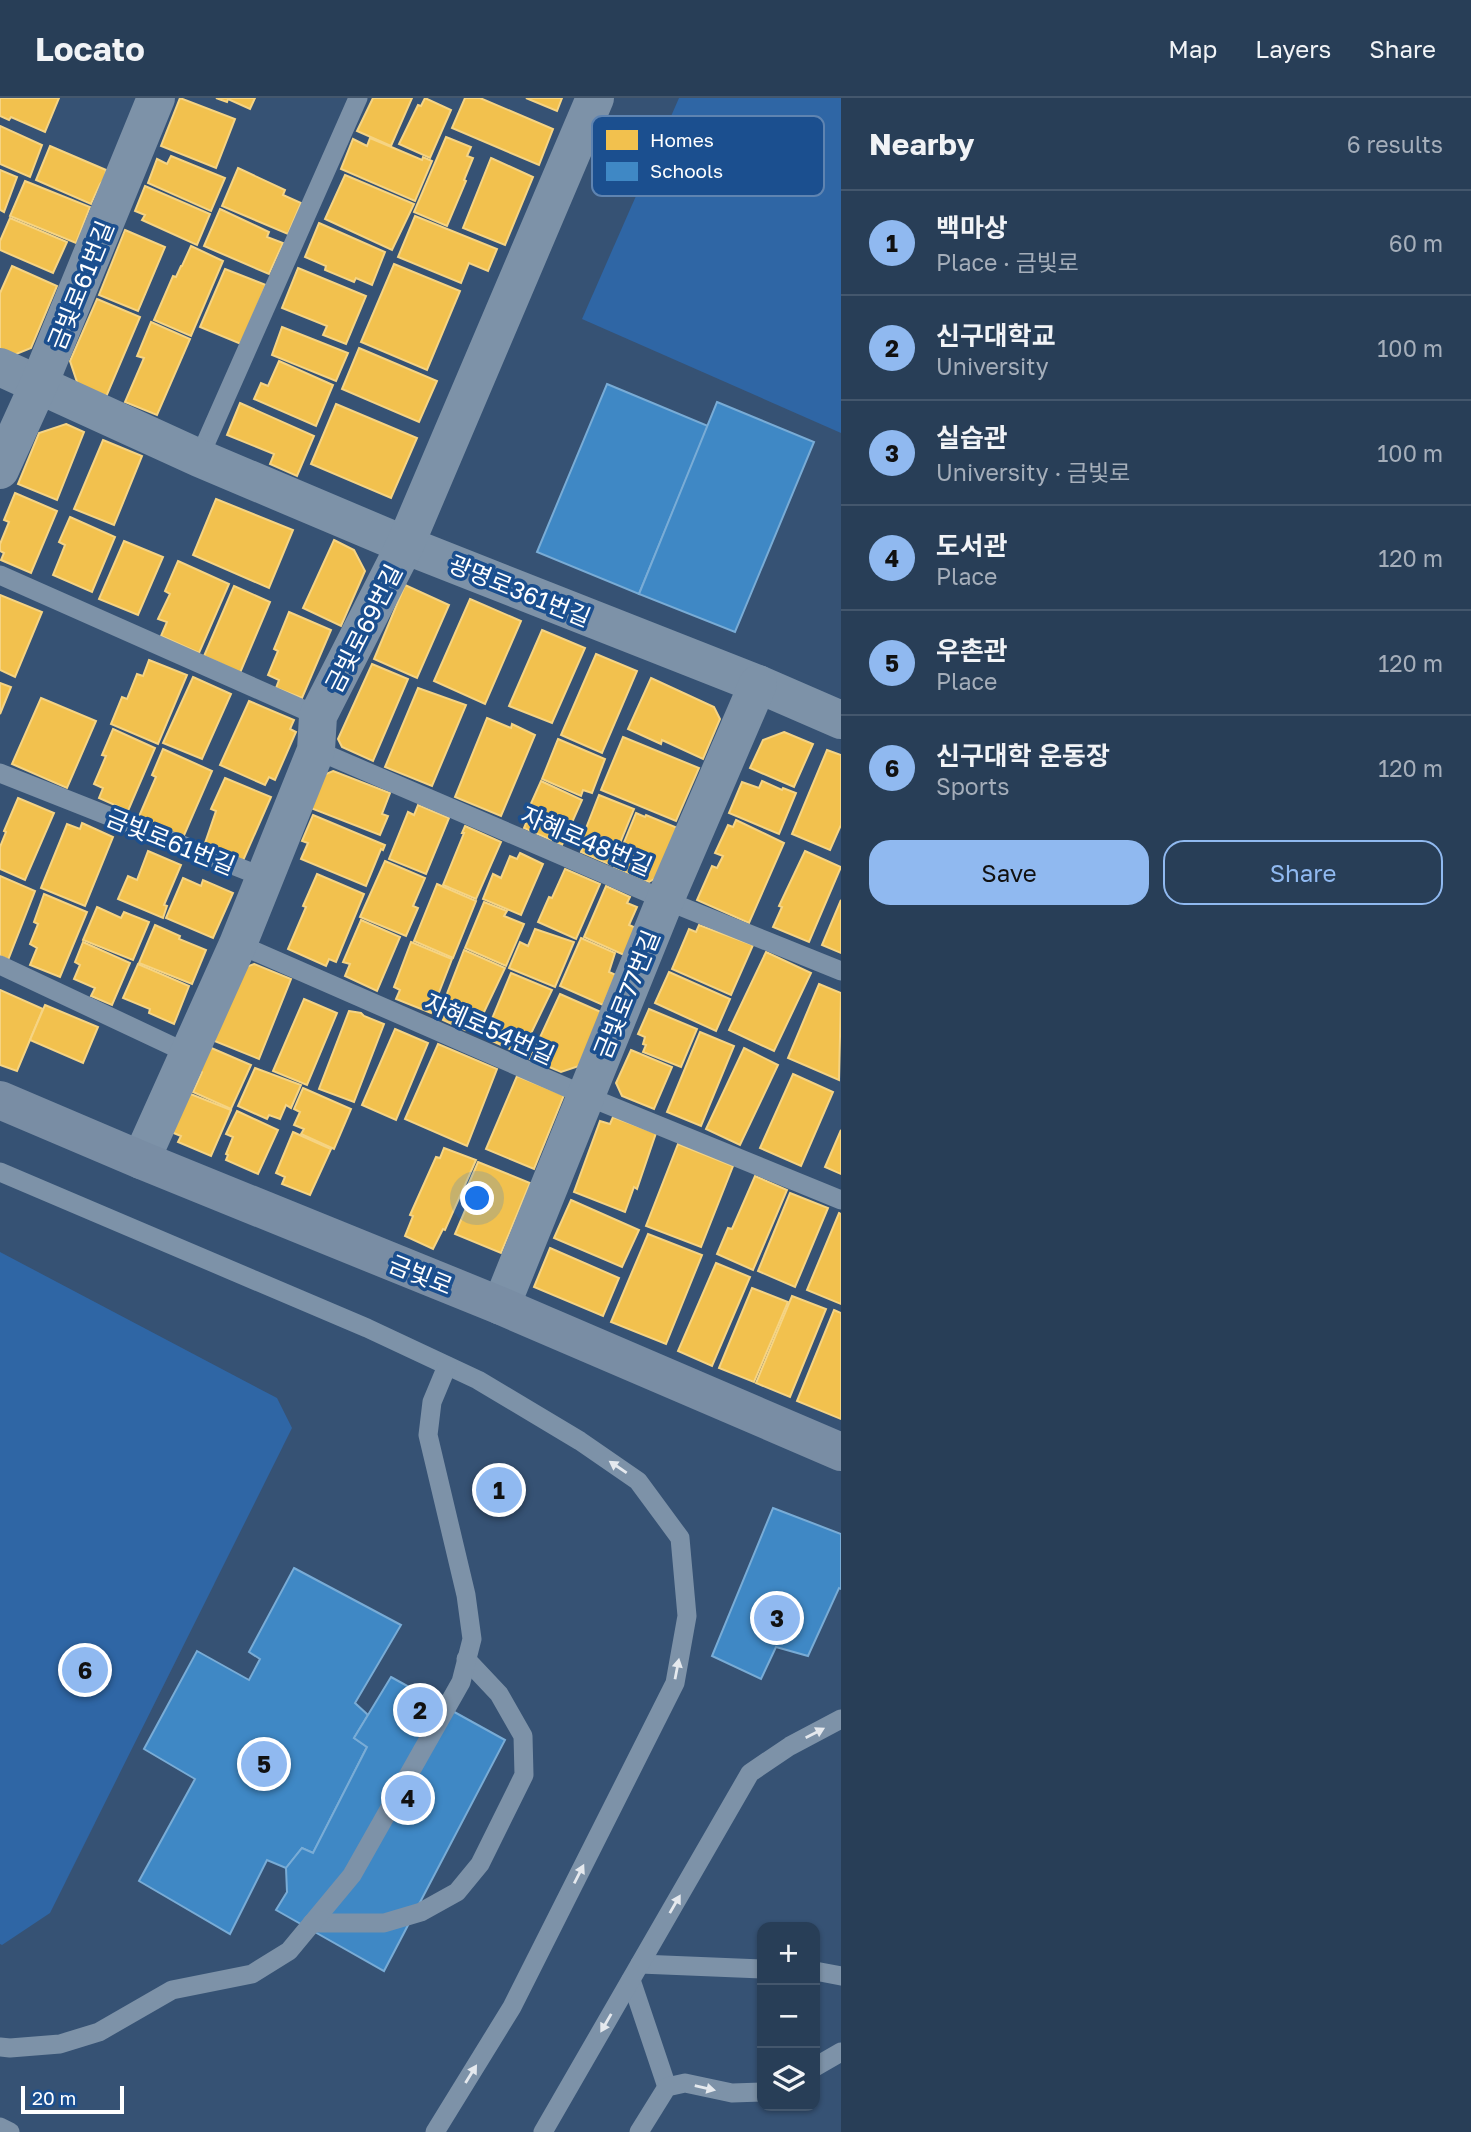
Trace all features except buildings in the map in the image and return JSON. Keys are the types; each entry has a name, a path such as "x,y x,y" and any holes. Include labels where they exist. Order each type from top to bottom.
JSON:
{"street":[{"name":"금빛로61번길","path":"0,470 39,384 156,98"},
{"name":"금빛로69번길","path":"141,1160 238,944 317,733 405,545 595,98"},
{"name":"광명로361번길","path":"0,367 199,458 405,545 758,684 841,720"},
{"name":"금빛로77번길","path":"500,1306 584,1095 758,684"},
{"name":"금빛로","path":"0,1100 500,1306 841,1452"}],"lane":[{"path":"199,458 358,98"},
{"path":"0,575 317,733"},
{"name":"자혜로48번길","path":"317,733 665,900 841,971"},
{"name":"금빛로61번길","path":"0,773 263,877"},
{"name":"자혜로54번길","path":"238,944 584,1095 841,1200"},
{"path":"0,965 188,1054"},
{"path":"0,1172 367,1328 478,1380 580,1441 638,1481 680,1538 687,1616 675,1683 512,2007 435,2132"},
{"path":"0,2047 60,2044 99,2032 173,1990 253,1974 289,1951 352,1875 461,1682 472,1639 466,1595 428,1435 432,1402 447,1366"},
{"path":"312,1923 384,1923 421,1912 457,1892 480,1864 524,1775 523,1736 499,1694 466,1659"},
{"path":"543,2132 750,1773 790,1745 841,1719"},
{"path":"636,1972 757,1969"},
{"path":"636,1972 667,2087"},
{"path":"820,1972 841,1976"},
{"path":"820,2064 841,2052"},
{"path":"639,2132 667,2087 685,2083 732,2093 757,2092"},
{"path":"0,2127 10,2132"}],"shaded area":[{"path":"679,98 841,98 841,433 582,319 636,196 824,196 824,116 671,116"},
{"path":"0,1252 277,1398 292,1428 50,1913 2,1945 0,1944"}],"place":[{"name":"백마상","path":"499,1490"},
{"name":"실습관","path":"777,1618"},
{"name":"신구대학 운동장","path":"85,1670"},
{"name":"신구대학교","path":"420,1710"},
{"name":"우촌관","path":"264,1764"},
{"name":"도서관","path":"408,1798"}]}
